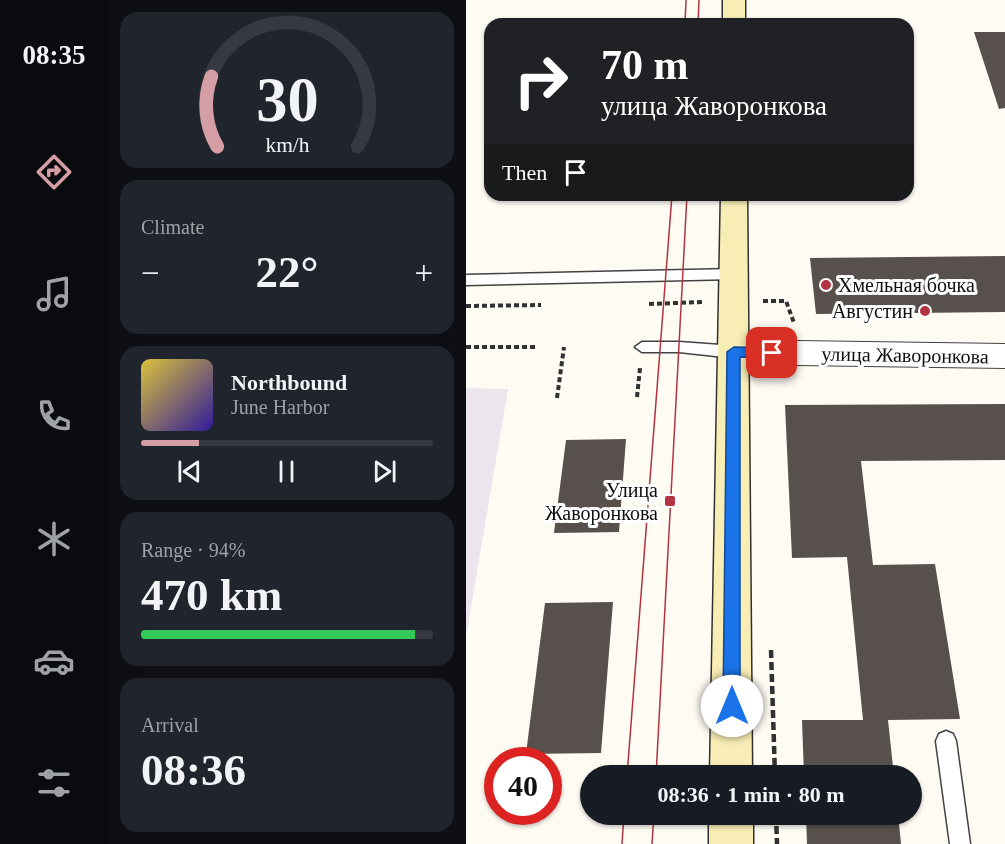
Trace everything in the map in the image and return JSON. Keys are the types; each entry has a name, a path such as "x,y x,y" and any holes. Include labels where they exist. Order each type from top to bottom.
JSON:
{"street":[{"path":"734,0 734,18"},
{"path":"732,765 734,201"},
{"name":"улица Жаворонкова","path":"734,352 1004,356"},
{"path":"731,825 731,844"}],"lane":[{"path":"466,280 734,274"},
{"path":"642,347 679,347 734,352"},
{"path":"946,741 960,844"}],"path":[{"path":"466,306 541,305"},
{"path":"466,347 535,347"},
{"path":"557,398 564,347"},
{"path":"637,397 638,383"},
{"path":"776,825 776,844"}],"shaded area":[{"path":"466,388 508,389 466,637"}],"building":[{"path":"974,32 1005,32 1005,108 999,109"},
{"path":"1005,256 1005,312 816,314 810,258"},
{"path":"1005,404 1005,460 861,461 873,565 935,564 960,719 888,720 893,765 804,765 802,720 863,720 847,557 792,558 785,405"},
{"path":"626,439 619,532 554,533 566,440"},
{"path":"613,602 601,753 562,754 562,747 527,747 545,603"},
{"path":"806,825 899,825 901,844 807,844"}],"tram line":[{"path":"685,18 686,0"},
{"path":"698,18 699,0"},
{"path":"628,765 672,201"},
{"path":"657,765 687,201"},
{"path":"622,844 623,825"},
{"path":"652,844 653,825"}],"place":[{"name":"Хмельная бочка","path":"826,285"},
{"name":"Августин","path":"925,311"},
{"name":"Улица Жаворонкова","path":"670,501"}],"route":[{"path":"732,706 734,352 772,353"}]}
